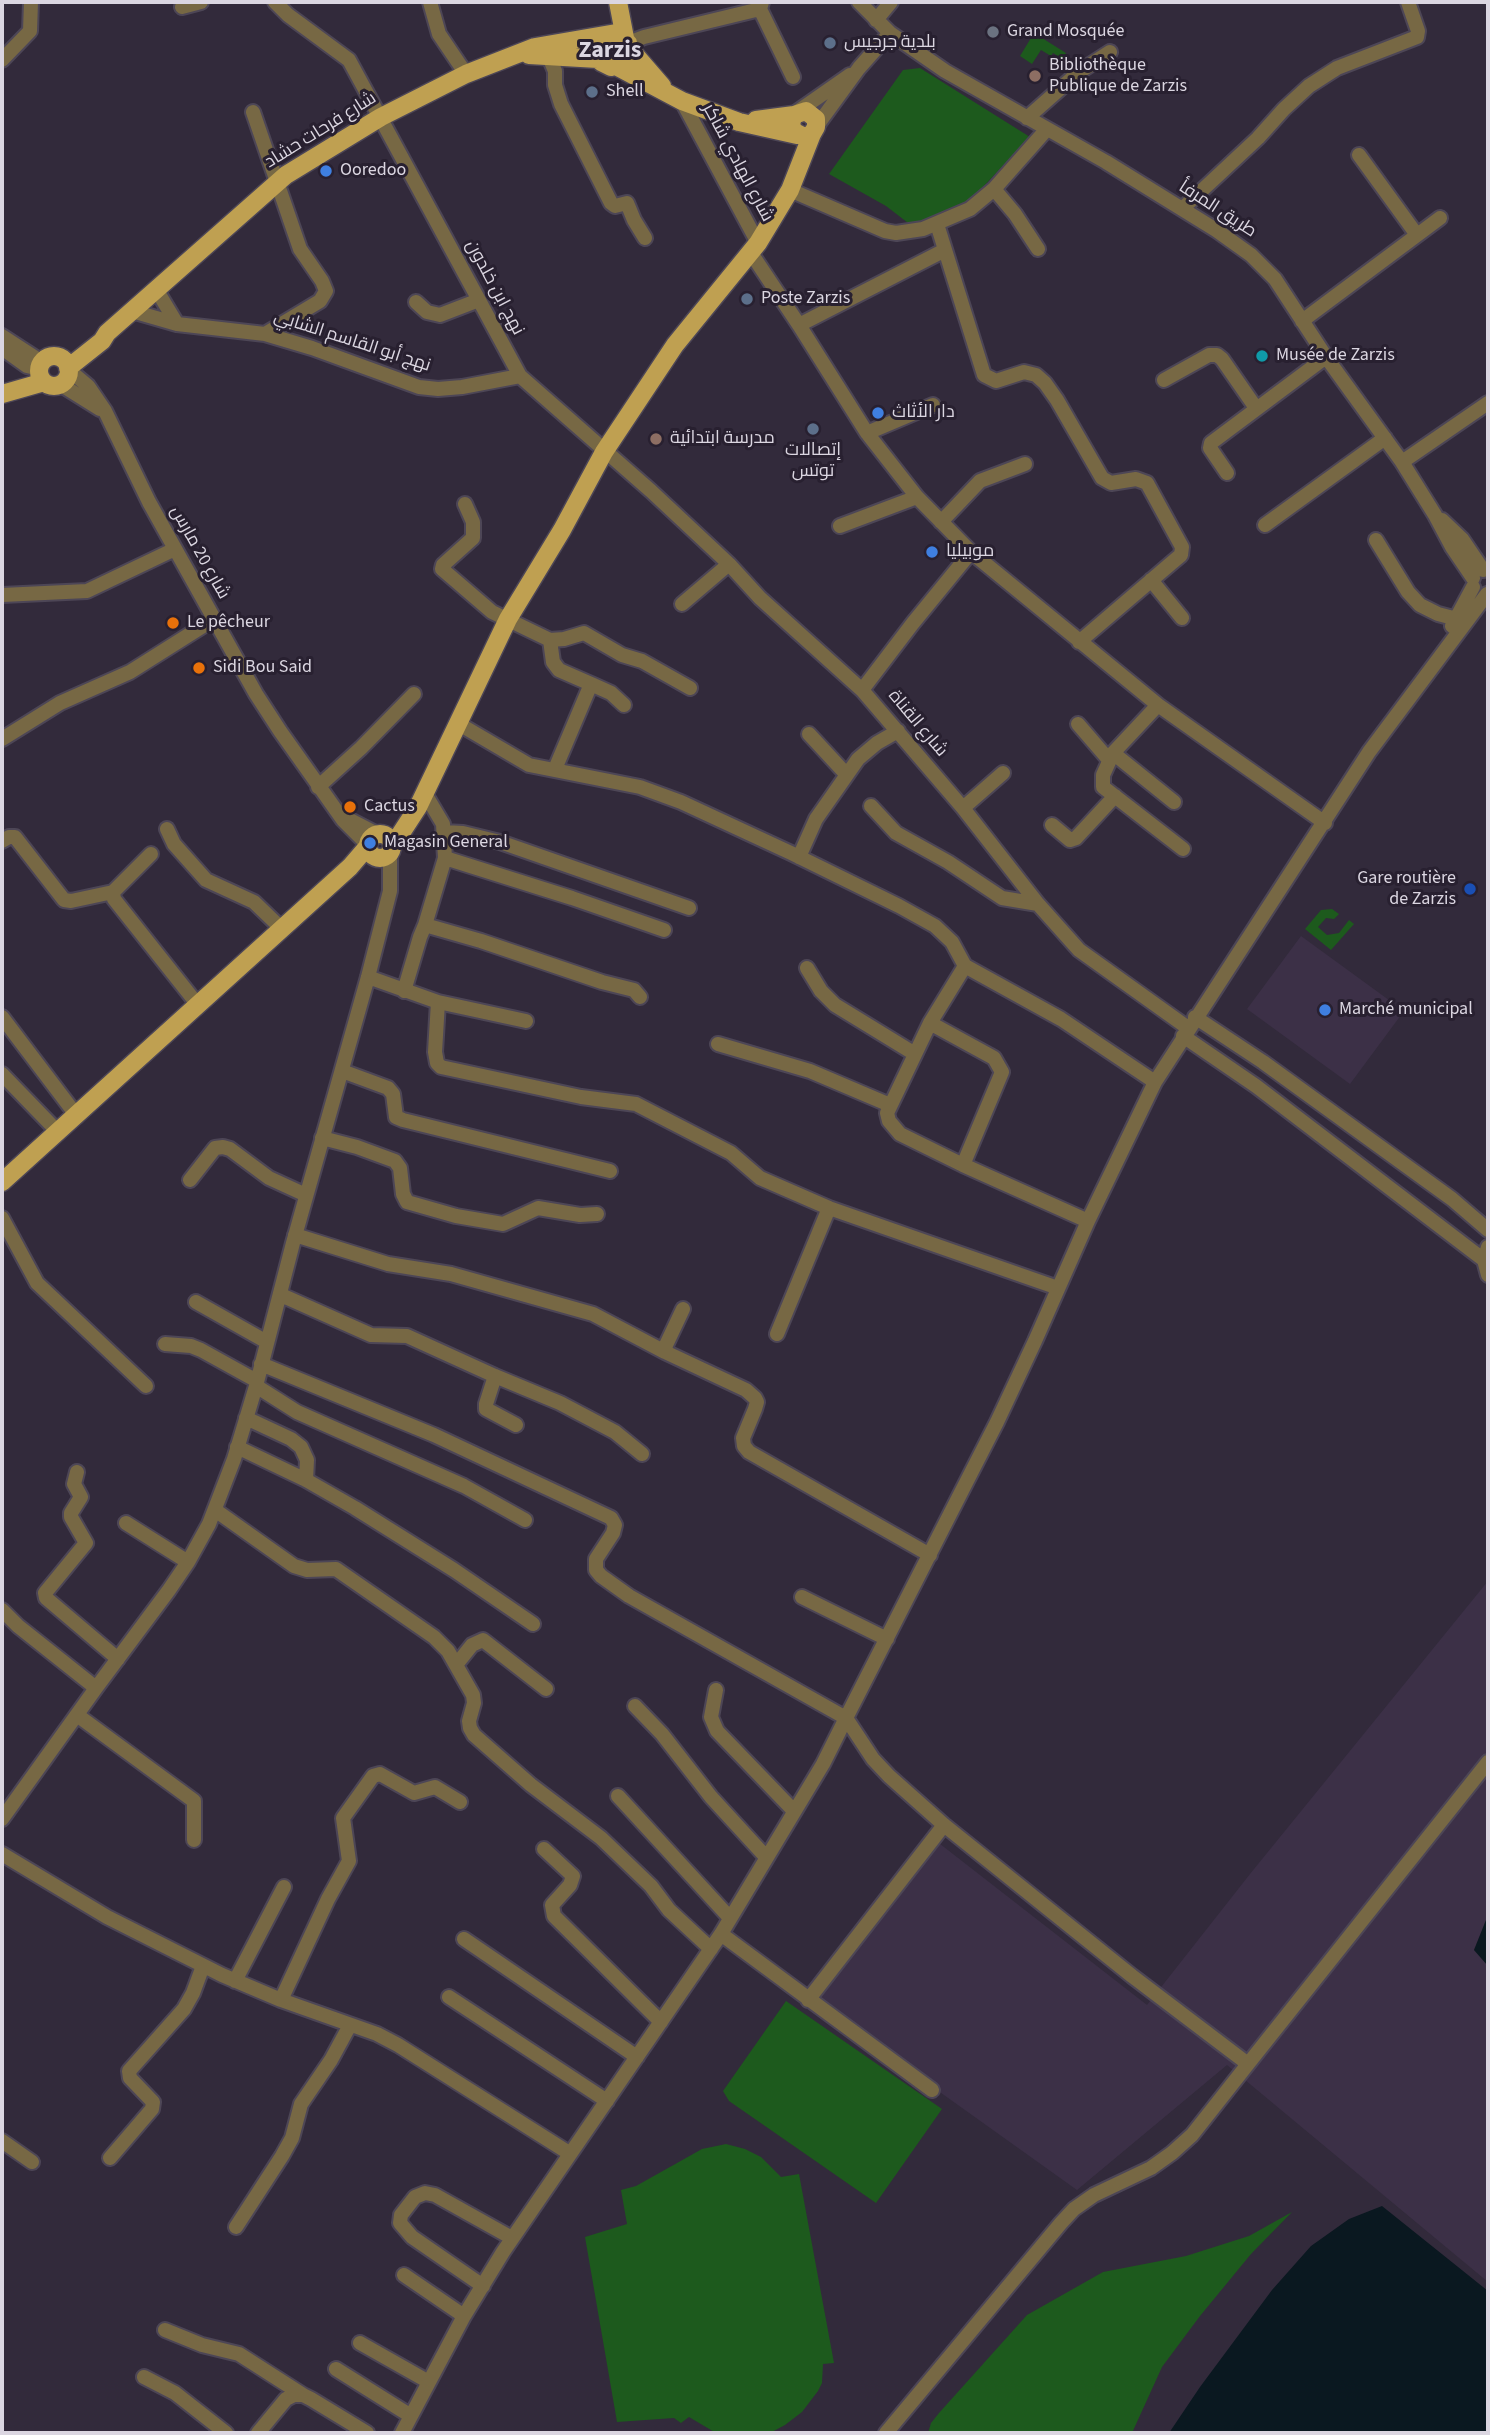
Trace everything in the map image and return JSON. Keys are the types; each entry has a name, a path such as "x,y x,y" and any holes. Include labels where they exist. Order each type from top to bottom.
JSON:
{"main road":[{"path":"609,2 603,36 596,47 598,59 608,66 616,66 675,97 740,122 806,133"},
{"path":"616,66 628,58 628,43 618,2"},
{"path":"603,36 616,33 628,43 675,97"},
{"name":"شارع فرحات حشاد","path":"53,371 102,341 107,332 286,175 381,117 466,74 515,54 535,47 603,36"},
{"name":"شارع فرحات حشاد","path":"515,54 598,59"},
{"path":"740,122 796,114"},
{"path":"796,114 791,123 806,133"},
{"path":"2,1182 350,867 410,821 508,619 562,530 604,452 675,345 754,248 790,190 799,169 806,133"},
{"path":"2,384 53,371"},
{"path":"2,394 53,371"}],"street":[{"path":"2,60 30,31 31,2"},
{"path":"182,7 201,2"},
{"name":"نهج ابن خلدون","path":"275,2 348,60 520,376 604,452"},
{"path":"430,2 439,34 466,74"},
{"name":"طريق المرفأ","path":"859,2 890,33 945,71 1182,209 1251,255 1275,279 1435,515"},
{"path":"876,20 891,2"},
{"path":"1182,209 1309,86 1336,68 1417,37 1418,31 1408,2"},
{"path":"628,43 761,5 793,77"},
{"path":"806,133 890,33"},
{"path":"1027,118 1079,72 1110,52"},
{"path":"548,57 555,71 555,85 561,104 611,203 615,206 627,203 645,238"},
{"path":"796,114 859,68"},
{"name":"شارع الهادي شاكر","path":"675,97 754,248 799,326 867,433 917,497 971,552 1158,705 1325,822"},
{"path":"253,112 300,249 326,291 320,301 265,334"},
{"path":"790,190 885,231 896,233 937,224 970,209 994,189 1047,130"},
{"path":"1359,155 1417,234"},
{"path":"994,189 1015,214 1038,249"},
{"path":"1302,321 1440,218"},
{"path":"937,224 984,375 996,381 1024,372 1036,375 1057,400 1102,478 1111,483 1129,479 1142,480 1152,491 1178,536 1182,551 1175,560 1079,642"},
{"path":"799,326 945,250"},
{"path":"156,289 177,324"},
{"path":"416,302 427,312 440,315 479,300"},
{"name":"نهج أبو القاسم الشابي","path":"132,311 177,324 265,334 419,387 462,387 520,376"},
{"path":"2,336 53,371"},
{"path":"2,348 27,366 53,371"},
{"path":"1164,380 1209,355 1217,355 1256,408"},
{"path":"1227,473 1210,448 1211,443 1326,357"},
{"name":"شارع 20 مارس","path":"53,371 88,386 256,694 338,813 379,845"},
{"path":"1402,463 1488,403"},
{"path":"867,433 933,405"},
{"path":"1265,525 1385,438"},
{"name":"شارع القناة","path":"604,452 625,468 729,564 760,598 863,690 963,808 1066,938 1090,960 1189,1027"},
{"path":"941,522 980,481 1025,464"},
{"path":"840,526 917,497"},
{"path":"465,504 473,522 473,538 443,565 442,569 492,612 550,640 584,633 690,688"},
{"path":"1435,515 1462,540 1488,555"},
{"path":"1435,515 1452,547 1483,579"},
{"path":"1376,540 1408,592 1420,605 1457,619"},
{"path":"1462,540 1483,579"},
{"path":"2,595 87,591 175,549"},
{"path":"863,690 971,552"},
{"path":"682,604 729,564"},
{"path":"1441,653 1457,619 1483,579"},
{"path":"402,2433 464,2315 512,2238 721,1934 822,1764 997,1423 1087,1221 1154,1082 1369,752 1441,653 1460,632 1483,579"},
{"path":"1151,580 1182,618"},
{"path":"2,739 60,703 123,676 214,619"},
{"path":"550,640 553,662 559,670 611,693 624,705"},
{"path":"555,769 591,684"},
{"path":"318,787 414,694"},
{"path":"1158,705 1111,756 1103,775 1103,787 1183,849"},
{"path":"459,724 529,765 650,790 681,802 799,857 935,926 952,942 965,966 1061,1019 1154,1082"},
{"path":"1078,724 1111,756 1174,802"},
{"path":"799,857 816,819 846,774 858,759 877,743 898,732"},
{"path":"809,734 846,774"},
{"path":"963,808 1003,773"},
{"path":"404,991 445,858 444,832 438,814 423,794"},
{"path":"1052,825 1070,840 1076,838 1115,796"},
{"path":"871,806 896,833 948,862 1002,898 1038,904"},
{"path":"167,829 174,845 206,880 254,902 282,929"},
{"path":"444,832 463,833 500,842 689,908"},
{"path":"2,841 15,837 64,900 71,901 113,892 151,854"},
{"path":"3,1814 188,1562 215,1510 246,1418 281,1295 295,1235 390,891 379,845"},
{"path":"445,858 664,930"},
{"path":"113,892 114,899 198,1005"},
{"path":"425,925 481,941 591,979 634,990 640,997"},
{"path":"965,966 930,1023 890,1105 887,1113 889,1121 900,1134 1087,1221"},
{"path":"807,968 821,991 835,1005 915,1054"},
{"path":"368,977 438,1002 526,1021"},
{"path":"438,1002 435,1052 436,1063 441,1067 568,1095 636,1104 731,1153 760,1178 829,1208 1058,1288"},
{"path":"2,1017 76,1116"},
{"path":"930,1023 994,1058 1002,1072 963,1165"},
{"path":"1189,1027 1263,1062 1452,1199 1488,1230"},
{"path":"1189,1027 1256,1086 1486,1254 1488,1275"},
{"path":"718,1044 810,1071 890,1105"},
{"path":"341,1072 388,1088 393,1094 396,1117 403,1120 610,1171"},
{"path":"2,1074 58,1132"},
{"path":"322,1138 395,1161 400,1168 403,1194 407,1202 456,1216 503,1224 538,1209 580,1215 597,1214"},
{"path":"190,1180 215,1148 223,1147 230,1149 269,1178 306,1195"},
{"path":"777,1334 829,1208"},
{"path":"2,1218 37,1283 146,1386"},
{"path":"295,1235 388,1264 451,1274 593,1314 746,1390 757,1402 743,1438 744,1446 749,1452 930,1555"},
{"path":"281,1295 371,1335 407,1336 582,1414 622,1437 642,1454"},
{"path":"196,1302 267,1342"},
{"path":"666,1352 666,1345 683,1309"},
{"path":"165,1344 191,1346 201,1350 256,1383 297,1412 445,1477 524,1521"},
{"path":"261,1364 434,1435 611,1518 615,1529 596,1559 596,1570 601,1576 641,1603 846,1718 873,1759 944,1825 1132,1976 1248,2064"},
{"path":"495,1376 486,1409 516,1425"},
{"path":"246,1418 291,1439 301,1447 307,1460 306,1480"},
{"path":"237,1447 306,1480 454,1570 533,1624"},
{"path":"77,1472 74,1484 81,1497 71,1517 86,1543 45,1593 46,1598 118,1659"},
{"path":"215,1510 294,1566 307,1570 336,1569 434,1636 448,1651 473,1695 474,1703 469,1721 474,1735 531,1785 601,1838 650,1886 676,1918 711,1949"},
{"path":"126,1523 188,1562"},
{"path":"802,1597 887,1639"},
{"path":"2,1609 18,1626 96,1688"},
{"path":"456,1665 472,1645 483,1640 546,1689"},
{"path":"716,1690 711,1717 717,1731 794,1811"},
{"path":"635,1706 662,1734 711,1797 766,1857"},
{"path":"76,1715 194,1801 194,1840"},
{"path":"886,2433 1067,2216 1094,2195 1151,2168 1192,2135 1488,1762"},
{"path":"281,2000 328,1899 349,1861 343,1818 373,1776 380,1774 414,1793 435,1787 460,1802"},
{"path":"618,1796 730,1918"},
{"path":"808,2000 944,1825"},
{"path":"544,1849 573,1876 570,1885 552,1905 554,1916 661,2022"},
{"path":"2,1854 107,1917 203,1966 281,2000 377,2034 408,2050 569,2152"},
{"path":"235,1981 284,1887"},
{"path":"721,1934 932,2090"},
{"path":"464,1938 638,2057"},
{"path":"110,2158 152,2109 153,2102 130,2078 129,2071 184,2009 203,1966"},
{"path":"449,1997 607,2101"},
{"path":"236,2227 282,2156 292,2138 301,2104 331,2060 350,2025"},
{"path":"2,2141 32,2162"},
{"path":"483,2286 412,2237 400,2223 401,2214 415,2197 425,2193 435,2195 512,2238"},
{"path":"404,2275 464,2315"},
{"path":"166,2330 202,2345 239,2354 367,2433"},
{"path":"360,2343 429,2382"},
{"path":"336,2369 411,2416"},
{"path":"144,2377 175,2393 226,2433"},
{"path":"258,2433 286,2399 303,2395"}],"shaded area":[{"name":"Marché municipal","path":"1301,936 1404,1011 1350,1084 1247,1009"},
{"path":"1488,1581 1488,1915 1474,1950 1488,1966 1488,2282 1227,2065 1077,2190 811,2000 935,1840 1147,2005"},
{"path":"1488,1915 1488,1966 1474,1950"},
{"path":"1382,2206 1488,2291 1488,2433 1169,2433 1272,2290 1311,2246 1349,2219"}],"green space":[{"path":"1034,33 1066,53 1063,59 1041,50 1032,64 1020,56"},
{"path":"920,68 1030,137 967,204 912,226 886,206 829,174 903,70"},
{"path":"1332,909 1339,914 1334,919 1326,918 1318,927 1327,935 1339,933 1349,920 1354,924 1331,950 1305,929 1321,910"},
{"path":"786,2001 942,2109 876,2203 729,2101 723,2091"},
{"path":"726,2144 761,2157 781,2177 799,2174 834,2363 823,2364 822,2383 802,2412 770,2433 716,2433 689,2417 681,2423 674,2418 617,2422 585,2237 627,2224 621,2190 636,2186 702,2149"},
{"path":"1292,2212 1251,2254 1162,2367 1132,2433 928,2433 931,2423 939,2413 1027,2315 1103,2272 1186,2256 1249,2236"}],"place":[{"name":"Grand Mosquée","path":"993,32"},
{"name":"بلدية جرجيس","path":"830,43"},
{"name":"Bibliothèque Publique de Zarzis","path":"1035,76"},
{"name":"Shell","path":"592,92"},
{"name":"Ooredoo","path":"326,171"},
{"name":"Poste Zarzis","path":"747,299"},
{"name":"Musée de Zarzis","path":"1262,356"},
{"name":"دار الأثاث","path":"878,413"},
{"name":"إتصالات توتس","path":"813,429"},
{"name":"مدرسة ابتدائية","path":"656,439"},
{"name":"موبيليا","path":"932,552"},
{"name":"Le pêcheur","path":"173,623"},
{"name":"Sidi Bou Said","path":"199,668"},
{"name":"Cactus","path":"350,807"},
{"name":"Magasin General","path":"370,843"},
{"name":"Gare routière de Zarzis","path":"1470,889"},
{"name":"Marché municipal","path":"1325,1010"}],"district":[{"name":"Zarzis","path":"610,52"}]}
